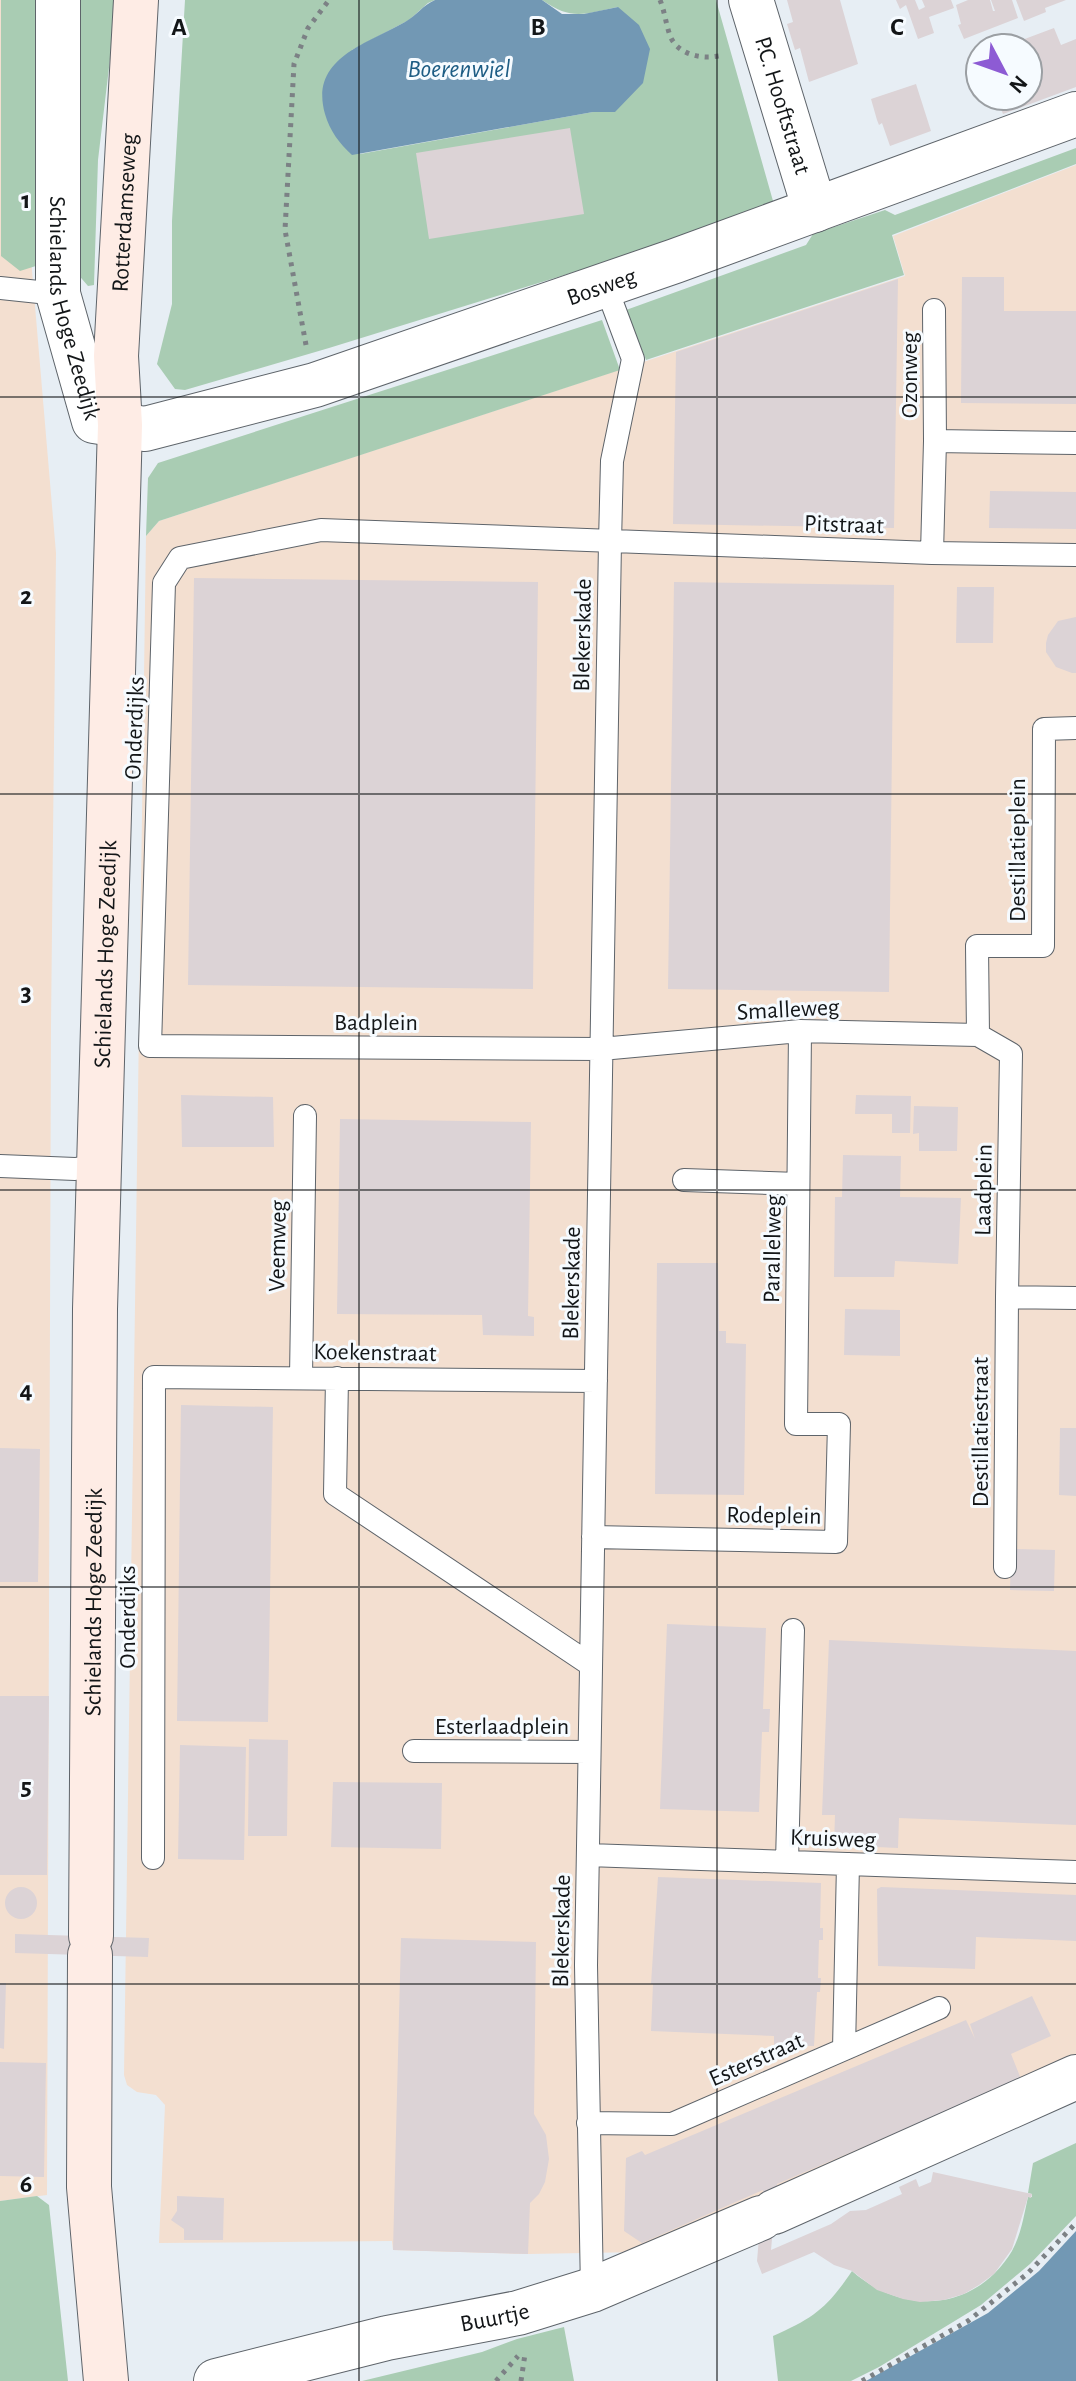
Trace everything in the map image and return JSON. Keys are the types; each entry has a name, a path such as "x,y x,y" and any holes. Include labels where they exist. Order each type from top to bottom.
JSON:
{"main road":[{"name":"Rotterdamseweg","path":"120,425 116,356 136,0"},
{"name":"Schielands Hoge Zeedijk","path":"106,2381 89,2187 95,1324 120,425"}],"street":[{"name":"Schielands Hoge Zeedijk","path":"58,0 58,294 94,421 120,425"},
{"name":"P.C. Hooftstraat","path":"751,0 815,210"},
{"name":"Bosweg","path":"120,425 145,429 315,385 815,210 1076,114"},
{"name":"Buurtje","path":"216,2381 387,2338 518,2313 592,2290 1076,2077"}],"lane":[{"name":"Blekerskade","path":"592,2290 586,1965 610,542 612,461 633,359 605,284"},
{"path":"0,288 58,294"},
{"name":"Ozonweg","path":"932,553 934,310"},
{"path":"935,441 1076,443"},
{"name":"Onderdijks","path":"150,1046 164,583 180,558 321,530 610,542"},
{"name":"Pitstraat","path":"610,542 1076,555"},
{"name":"Destillatieplein","path":"978,1035 977,946 1043,946 1044,729 1076,728"},
{"name":"Smalleweg","path":"601,1049 800,1031 978,1035"},
{"name":"Parallelweg","path":"800,1031 796,1424 839,1424"},
{"name":"Laadplein","path":"978,1035 1011,1054 1007,1297"},
{"name":"Badplein","path":"150,1046 601,1049"},
{"name":"Veemweg","path":"301,1377 305,1116"},
{"path":"0,1166 75,1169 101,1165"},
{"path":"684,1180 798,1184"},
{"path":"1007,1297 1076,1298"},
{"name":"Destillatiestraat","path":"1005,1567 1007,1297"},
{"name":"Onderdijks","path":"153,1858 154,1377"},
{"name":"Koekenstraat","path":"154,1377 596,1381"},
{"path":"337,1378 335,1494 591,1665"},
{"name":"Rodeplein","path":"593,1537 836,1542 839,1424"},
{"path":"787,1862 793,1630"},
{"name":"Esterlaadplein","path":"414,1751 589,1752"},
{"name":"Kruisweg","path":"588,1855 1076,1872"},
{"path":"844,2049 848,1864"},
{"name":"Esterstraat","path":"588,2123 672,2124 939,2008"}],"path":[{"path":"296,297 285,230 294,64 308,28 329,0"},
{"path":"660,0 672,39 687,54 714,57 765,44"},
{"path":"862,2381 968,2321 1027,2274 1076,2223"},
{"path":"496,2381 527,2347"}],"shaded area":[{"path":"0,0 9,0 56,553 51,1026 47,2195 0,2201"},
{"path":"1076,165 1076,2058 642,2252 528,2254 393,2250 392,2241 159,2243 165,2105 156,2095 137,2092 127,2085 124,2075 146,536 159,521 905,276 893,236"}],"green space":[{"path":"1,0 35,0 39,265 20,271 1,256"},
{"path":"76,0 117,0 98,160 94,285 88,286 76,272 81,215"},
{"path":"185,0 435,0 409,20 352,50 360,154 593,112 615,112 618,7 578,14 562,11 542,0 716,0 775,208 329,348 185,390 175,389 157,364 172,304 172,221"},
{"path":"1076,148 1076,164 892,235 904,275 646,360 626,310 806,245 813,234 885,210 895,215"},
{"path":"602,320 620,370 159,521 146,536 148,478 158,463"},
{"path":"1076,2143 1076,2216 1030,2264 981,2305 851,2381 778,2381 773,2336 818,2311 852,2271 872,2286 915,2301 937,2301 959,2296 979,2286 997,2271 1015,2245 1028,2197 1032,2197 1028,2193 1033,2163"},
{"path":"37,2196 49,2205 68,2381 0,2381 0,2201"},
{"path":"564,2327 574,2381 362,2381 482,2352"}],"water":[{"name":"Boerenwiel","path":"435,0 542,0 562,14 584,14 618,7 639,25 650,49 643,83 615,112 593,112 352,155 327,120 322,95 325,79 345,55 405,22"},
{"path":"1076,2231 1076,2381 866,2381 988,2313 1039,2271"}],"building":[{"path":"787,0 840,0 858,64 809,82 800,48 795,50 787,24 793,22"},
{"path":"896,0 915,0 919,10 925,7 922,0 951,0 954,8 929,17 934,33 918,39 906,5 900,9"},
{"path":"968,0 990,0 995,11 991,0 1012,0 1018,18 982,32 964,32 964,39 958,25 961,24 956,5"},
{"path":"1016,0 1066,0 1024,21"},
{"path":"1054,28 1061,45 1076,39 1076,87 1044,99 1044,32"},
{"path":"916,84 931,131 890,146 871,99"},
{"path":"570,128 584,214 429,239 416,153"},
{"path":"962,277 1004,277 1004,311 1076,311 1076,404 961,403"},
{"path":"898,279 894,528 673,524 676,352"},
{"path":"990,491 1076,492 1076,529 989,528"},
{"path":"194,578 538,582 533,989 188,985"},
{"path":"674,582 894,585 889,992 668,989"},
{"path":"957,587 994,587 993,643 956,643"},
{"path":"1076,617 1076,673 1072,673 1056,667 1046,652 1046,643 1058,621"},
{"path":"181,1095 273,1097 274,1147 182,1147"},
{"path":"856,1095 911,1096 910,1133 892,1133 892,1114 855,1114"},
{"path":"914,1106 958,1107 957,1151 919,1151 919,1133 913,1134"},
{"path":"340,1119 531,1122 528,1316 534,1317 534,1336 483,1335 482,1315 337,1314"},
{"path":"843,1155 901,1156 900,1197 961,1198 958,1264 895,1261 894,1277 834,1277 835,1197 842,1197"},
{"path":"657,1263 718,1263 719,1331 726,1331 726,1343 746,1344 744,1495 655,1494"},
{"path":"845,1309 900,1310 900,1356 844,1355"},
{"path":"181,1405 273,1407 268,1722 177,1721"},
{"path":"1060,1428 1076,1428 1076,1496 1059,1495"},
{"path":"0,1448 40,1449 38,1582 0,1582"},
{"path":"1011,1549 1055,1550 1054,1591 1010,1590"},
{"path":"667,1624 766,1628 763,1709 770,1709 769,1732 762,1732 759,1812 660,1809"},
{"path":"829,1640 1076,1651 1076,1825 899,1818 898,1848 834,1845 835,1815 822,1815"},
{"path":"0,1696 49,1696 47,1875 0,1875"},
{"path":"249,1739 288,1740 287,1836 248,1836"},
{"path":"180,1745 246,1747 244,1860 178,1859"},
{"path":"333,1782 442,1783 441,1849 331,1847"},
{"path":"658,1877 821,1883 820,1928 823,1928 823,1940 819,1940 818,1978 821,1978 820,1992 817,1992 814,2046 774,2045 774,2036 651,2031"},
{"path":"21,1887 33,1891 37,1903 33,1915 21,1919 9,1915 5,1903 9,1891"},
{"path":"877,1889 1076,1895 1076,1941 976,1937 975,1969 878,1966"},
{"path":"15,1934 149,1938 148,1957 15,1953"},
{"path":"401,1938 536,1942 534,2114 546,2135 549,2159 545,2182 530,2203 528,2254 393,2250"},
{"path":"0,1983 6,1983 4,2049 0,2048"},
{"path":"1032,1996 1051,2036 1011,2054 1021,2079 777,2184 771,2250 831,2224 850,2211 866,2210 902,2194 899,2187 916,2179 919,2187 931,2182 933,2172 1032,2194 1031,2198 1028,2197 1012,2249 994,2274 964,2294 920,2302 903,2299 877,2290 852,2271 834,2265 814,2252 762,2274 757,2261 763,2190 642,2243 624,2231 626,2158 642,2151 645,2155 966,2020 975,2039 970,2024"},
{"path":"0,2062 46,2063 44,2177 0,2176"},
{"path":"177,2196 224,2198 223,2240 184,2240 184,2229 171,2220 177,2211"}]}
